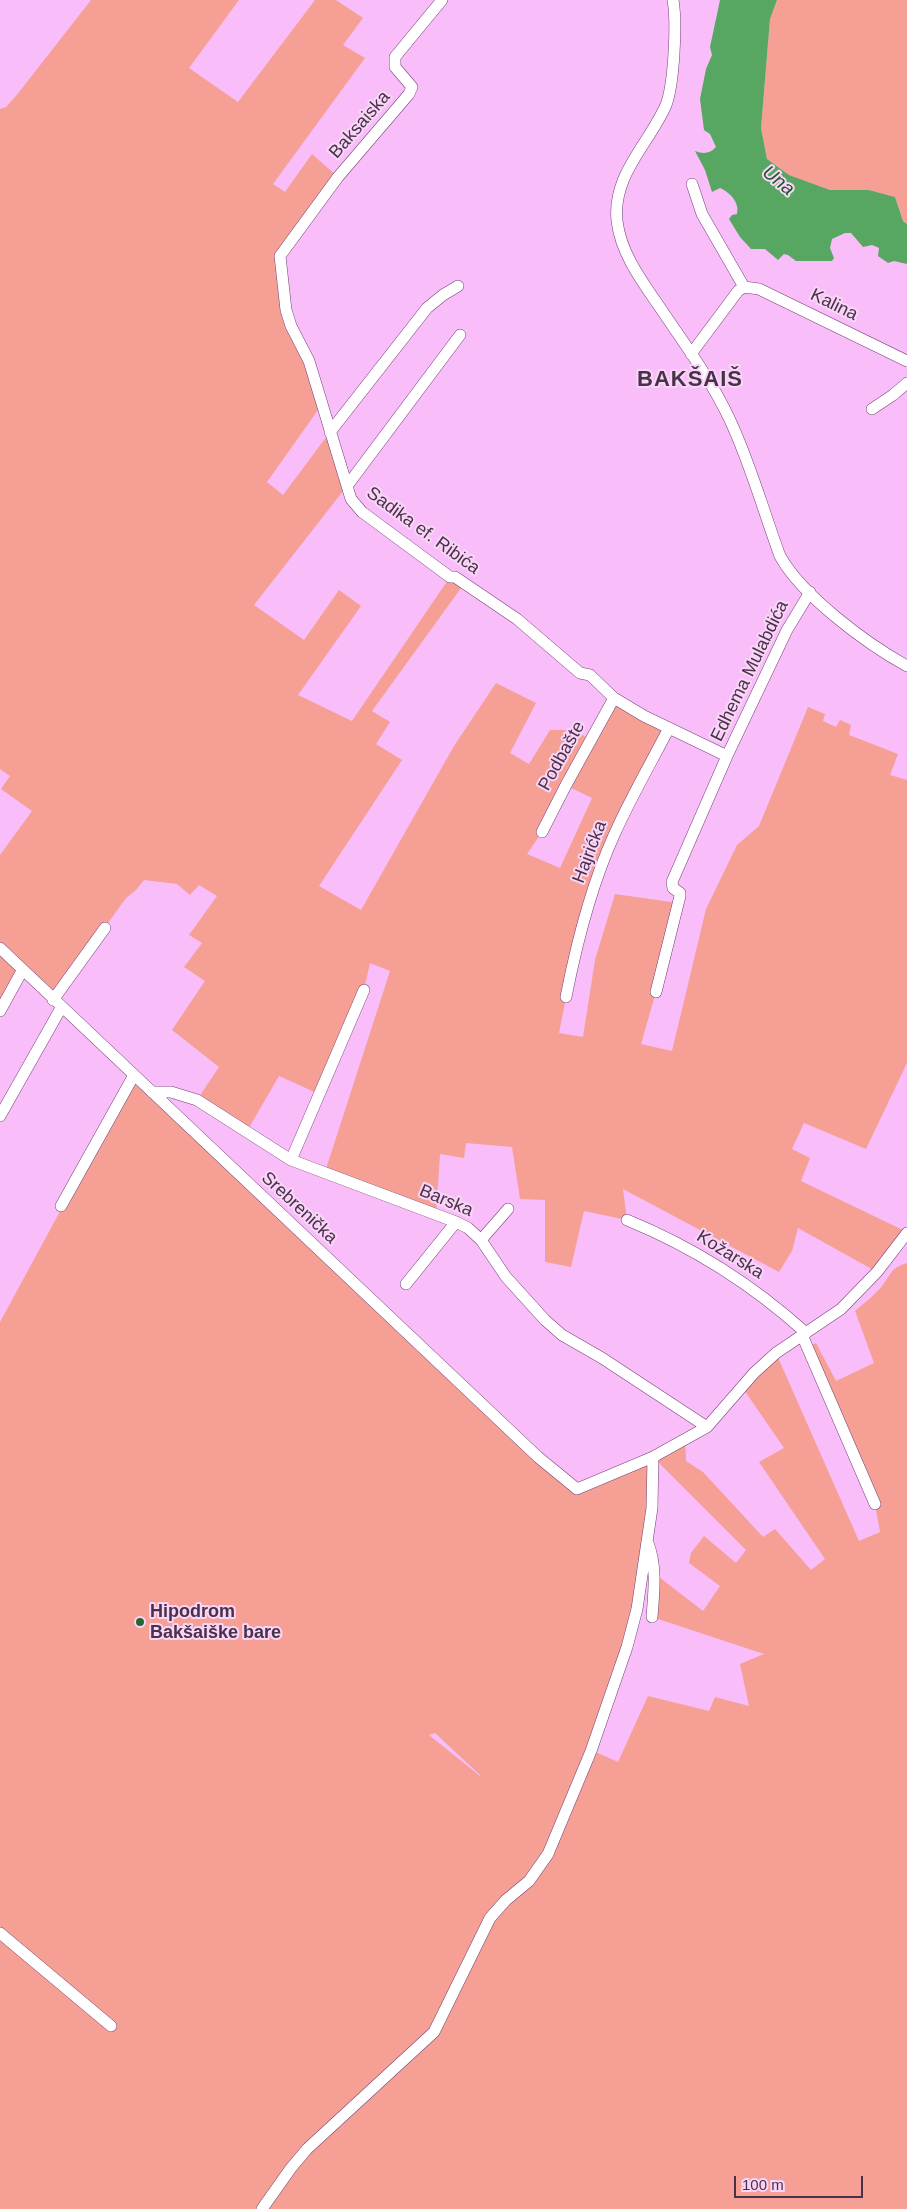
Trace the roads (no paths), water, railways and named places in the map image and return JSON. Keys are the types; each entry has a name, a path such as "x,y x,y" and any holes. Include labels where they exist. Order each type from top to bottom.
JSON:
{"street":[{"name":"Baksaiska","path":"338,177 410,94 412,86 395,67 395,57 442,0"},
{"path":"672,0 673,62 671,85 666,103 622,180 618,196 617,221 622,246 639,276 691,354 728,417 744,455 780,556 797,580 810,592 868,642 907,666"},
{"name":"Sadika ef. Ribića","path":"338,177 279,258 286,310 291,326 309,360 351,499 362,512 450,577 456,578 517,619 580,673 590,675 614,698 669,728 722,753"},
{"path":"691,354 738,291 744,287 702,214 692,184"},
{"path":"330,432 427,308 458,286"},
{"name":"Kalina","path":"744,287 759,289 907,361"},
{"path":"347,486 460,335"},
{"path":"872,409 907,383"},
{"name":"Edhema Mulabdića","path":"656,992 680,896 680,893 673,888 672,882 722,753 787,630 810,592"},
{"name":"Podbašte","path":"542,832 614,698"},
{"name":"Hajrićka","path":"566,997 578,937 608,851 625,813 669,728"},
{"path":"0,1116 57,1004 104,928"},
{"name":"Srebrenička","path":"0,948 22,971 538,1457 578,1489 653,1457"},
{"path":"0,1011 22,971"},
{"path":"291,1160 364,990"},
{"path":"61,1206 134,1075"},
{"name":"Barska","path":"152,1092 171,1092 197,1100 291,1160 468,1228 481,1240 506,1277 540,1316 556,1330 665,1398 707,1427"},
{"path":"481,1240 508,1209"},
{"name":"Kožarska","path":"627,1220 659,1233 697,1253 774,1304 804,1334"},
{"path":"406,1284 456,1222"},
{"path":"262,2209 307,2149 434,2032 490,1918 506,1900 529,1881 548,1854 591,1751 627,1647 637,1609 652,1508 653,1457 685,1441 707,1427 754,1373 776,1353 841,1309 877,1272 907,1233"},
{"path":"804,1334 875,1504"},
{"path":"647,1542 653,1557 655,1574 652,1617"},
{"path":"0,1933 110,2026"}],"water":[{"name":"Una","path":"720,0 777,0 770,19 761,128 767,159 789,175 830,190 869,190 895,197 903,221 907,224 907,264 894,261 888,263 878,256 879,248 872,245 863,247 851,233 845,233 832,239 830,248 834,258 832,261 796,261 784,254 778,260 765,249 751,249 740,237 729,219 732,215 737,214 737,205 727,192 720,188 712,192 705,170 695,151 706,153 716,147 710,134 704,130 700,99 706,69 712,55 710,47"}],"place":[{"name":"Hipodrom Bakšaiške bare","path":"140,1622"}],"district":[{"name":"BAKŠAIŠ","path":"690,380"}]}
